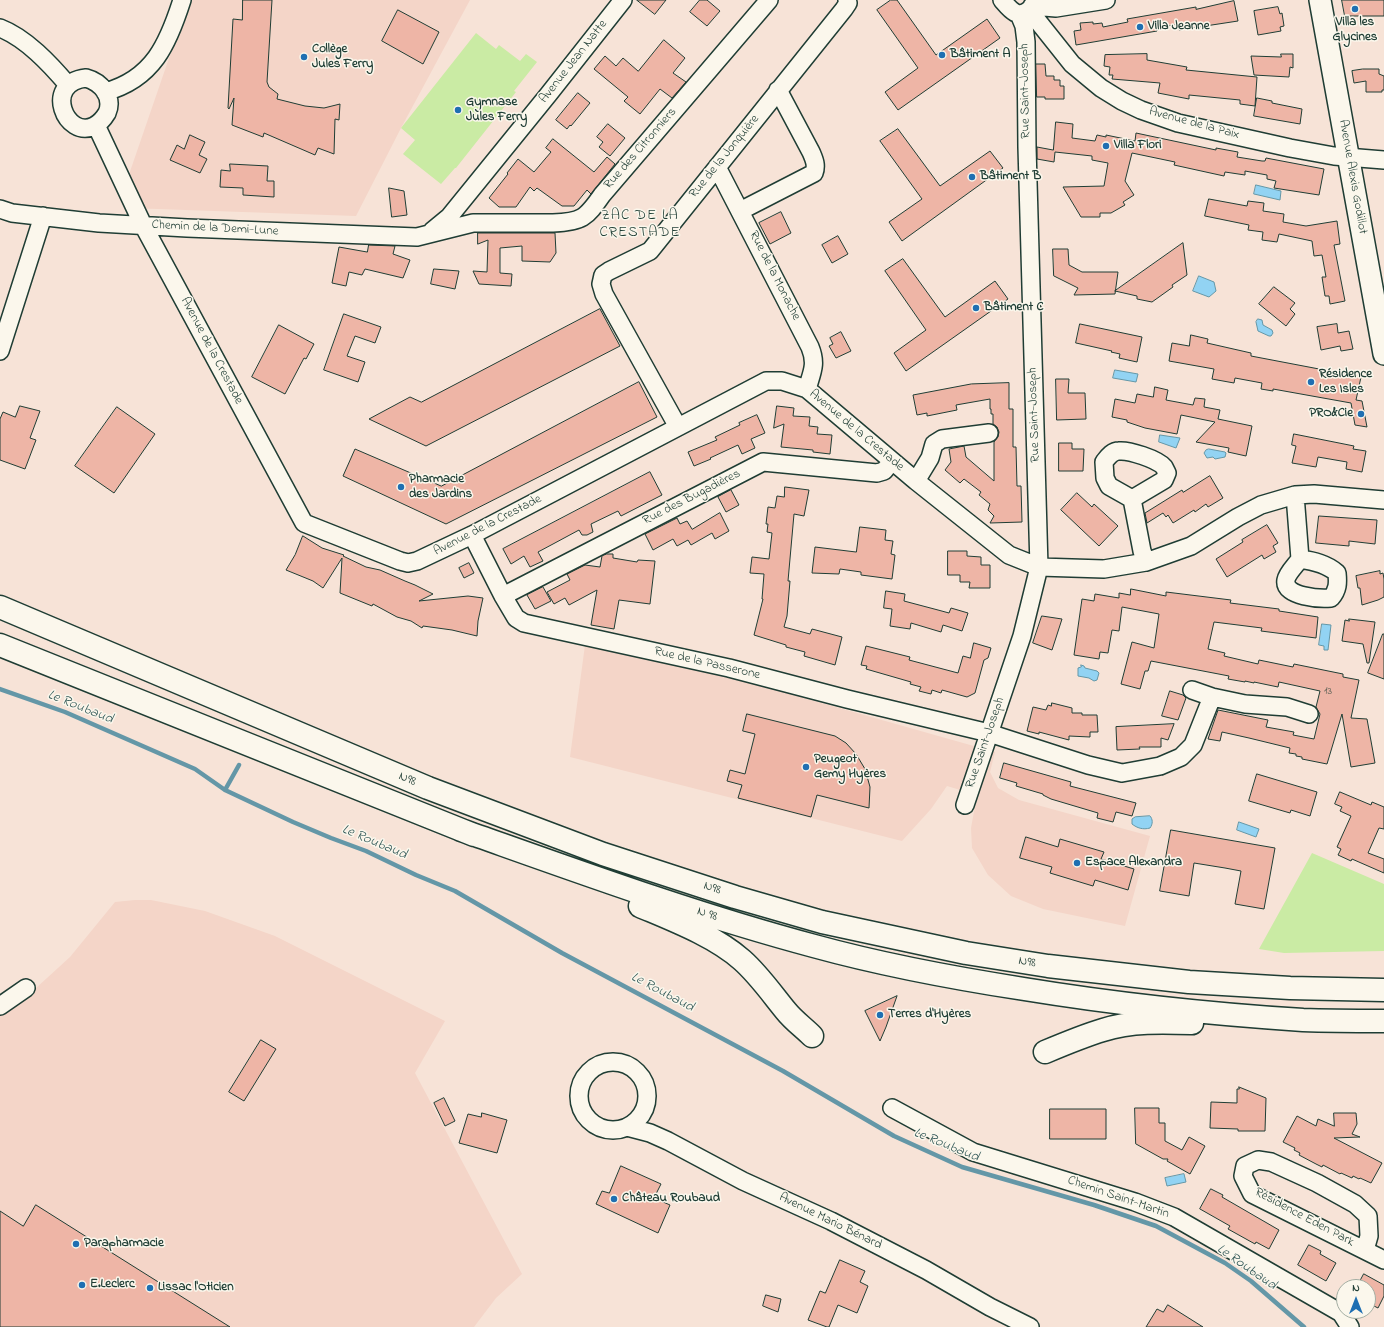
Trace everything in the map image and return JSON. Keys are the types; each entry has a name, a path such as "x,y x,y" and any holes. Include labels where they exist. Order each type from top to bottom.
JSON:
{"highway":[{"path":"0,596 164,677"},
{"path":"0,607 164,677"},
{"path":"0,637 268,752"},
{"path":"0,645 461,830 672,920 726,947 743,960 760,977 787,1013 812,1036"},
{"name":"N98","path":"164,677 428,788 596,852 734,897 815,920 966,953 1048,966 1189,982 1290,988 1384,990"},
{"name":"N 98","path":"461,830 597,878 724,920 815,947 959,979 1115,1002 1306,1020"},
{"path":"1045,1052 1098,1031 1124,1026 1178,1022 1238,1024 1306,1020 1384,1022"}],"main road":[{"name":"Avenue Alexis Godillot","path":"1320,0 1380,315 1384,354"}],"street":[{"path":"105,92 126,85 144,72 156,58 165,46 176,20 182,0"},
{"name":"Avenue Jean Natte","path":"431,232 449,217 623,0"},
{"name":"Rue des Citronniers","path":"431,232 474,223 567,223 581,218 590,212 602,195 769,0"},
{"name":"Rue de la Jonquière","path":"678,427 604,294 601,284 603,275 650,251 844,9 848,3 847,0"},
{"name":"Avenue de la Paix","path":"1002,0 1011,11 1028,7 1072,64 1101,88 1128,104 1178,123 1290,148 1349,158 1384,160"},
{"path":"1028,7 1056,8 1106,0"},
{"name":"Rue Saint-Joseph","path":"965,805 1022,636 1040,567 1027,147 1026,42 1024,26 1028,7"},
{"path":"0,28 11,32 38,54 68,85"},
{"path":"86,78 98,83 105,92 108,110 105,116 96,125 91,127 79,126 71,122 64,114 62,96 68,85 78,79 86,78"},
{"path":"740,211 814,173 816,168 811,152 778,90"},
{"name":"Avenue de la Crestade","path":"96,125 143,225 304,524 400,561 408,563 424,558 472,535 766,381 782,381 807,389 916,481 1009,555 1040,567 1104,569 1146,562 1191,546 1238,517 1261,505 1295,495 1314,494 1384,500"},
{"name":"Rue de la Monache","path":"717,167 810,347 814,357 814,363 807,389"},
{"name":"Chemin de la Demi-Lune","path":"0,209 12,213 99,223 416,237 431,232"},
{"path":"0,351 43,216"},
{"path":"916,481 930,458 934,444 942,439 989,433"},
{"name":"Rue des Bugadières","path":"503,596 763,462 877,473 884,471 892,461"},
{"path":"1295,495 1300,559"},
{"path":"1132,499 1142,552 1146,562"},
{"name":"Rue de la Passerone","path":"472,535 503,596 516,618 524,623 730,668 847,699 989,732 1088,765 1122,773 1160,766 1181,757 1193,745 1212,697"},
{"path":"1192,690 1212,697 1245,704 1287,707 1309,714"},
{"path":"0,1006 26,988"},
{"path":"608,1063 618,1063 628,1066 636,1071 646,1088 647,1098 641,1116 635,1122 620,1130 610,1130 600,1128 585,1116 580,1105 579,1096 580,1088 590,1071 598,1066 608,1063"},
{"name":"Avenue Mario Bénard","path":"647,1098 655,1126 668,1141"},
{"name":"Chemin Saint-Martin","path":"892,1108 973,1152 1134,1202 1174,1217 1342,1313 1350,1327"},
{"name":"Avenue Mario Bénard","path":"627,1127 650,1133 668,1141 742,1181 850,1231 926,1270 1030,1327"},
{"name":"Résidence Eden Park","path":"1365,1250 1369,1236 1368,1216 1354,1204 1317,1183 1271,1162 1258,1160 1245,1166 1243,1176 1252,1194 1384,1260"},
{"name":"Avenue Mario Bénard","path":"990,1306 1012,1327"}],"shaded area":[{"name":"Collège Jules Ferry","path":"189,0 470,0 401,128 356,216 129,208 124,189"},
{"path":"585,645 726,676 995,752 990,772 998,788 1019,800 1150,836 1125,926 1043,909 1011,896 988,875 972,848 971,828 977,795 947,786 931,809 902,841 570,757"},
{"path":"151,900 205,911 275,936 445,1021 415,1073 522,1274 496,1298 474,1327 0,1327 0,1014 24,999 70,957 115,902"}],"green space":[{"name":"Gymnase Jules Ferry","path":"476,33 496,49 499,45 520,61 526,54 537,62 514,91 516,92 456,168 441,184 403,154 415,140 401,128"},
{"path":"1312,853 1384,884 1384,951 1284,953 1259,949"}],"water":[{"path":"1256,185 1281,191 1280,200 1254,194"},
{"path":"1199,276 1214,282 1216,291 1209,297 1193,291"},
{"path":"1258,319 1262,320 1263,325 1272,330 1273,333 1271,336 1258,331 1256,322"},
{"path":"1115,370 1138,374 1136,382 1113,378"},
{"path":"1160,435 1180,438 1176,448 1159,442"},
{"path":"1209,449 1225,452 1225,457 1215,459 1213,457 1207,458 1204,453"},
{"path":"1322,624 1331,625 1328,650 1324,650 1324,646 1319,645"},
{"path":"1081,665 1085,668 1097,671 1099,673 1097,680 1094,681 1089,678 1078,676 1078,668 1081,667"},
{"path":"1150,816 1152,819 1152,825 1150,828 1140,828 1132,824 1132,819 1135,817"},
{"path":"1239,822 1259,829 1256,837 1237,830"},
{"path":"1184,1174 1186,1182 1167,1186 1165,1178"}],"building":[{"path":"243,0 272,0 267,82 269,87 278,94 277,99 305,106 324,108 340,104 339,120 335,119 334,154 318,148 315,155 264,133 263,137 232,125 234,98 229,109 228,108 233,19 242,20"},
{"path":"637,0 666,0 655,14"},
{"path":"700,0 707,0 720,11 707,26 690,12"},
{"name":"Bâtiment A","path":"891,0 897,0 936,55 987,19 1000,38 898,110 885,92 918,68 877,10"},
{"path":"1342,0 1384,0 1384,16 1345,16"},
{"path":"1234,1 1238,21 1179,30 1178,24 1157,28 1157,31 1076,45 1074,31 1081,30 1080,23 1102,23 1103,27 1128,22 1127,19 1196,7 1196,9"},
{"path":"1278,7 1280,14 1282,13 1284,26 1280,27 1281,31 1258,35 1254,11"},
{"path":"398,10 439,32 423,64 382,41"},
{"path":"664,40 685,58 673,73 686,82 672,98 660,89 640,114 624,101 628,97 594,69 605,56 616,66 623,58 638,71"},
{"path":"1147,54 1147,60 1187,67 1186,70 1257,77 1255,106 1240,104 1240,100 1189,95 1189,99 1158,93 1160,83 1112,79 1113,75 1109,75 1110,67 1104,66 1105,55"},
{"path":"1281,54 1293,54 1293,68 1290,67 1289,77 1254,75 1251,56 1281,57"},
{"path":"1036,64 1045,64 1046,76 1054,76 1054,80 1060,80 1060,86 1064,86 1064,99 1045,99 1045,97 1037,97"},
{"path":"1379,69 1379,74 1384,76 1384,90 1382,90 1382,92 1366,92 1366,81 1354,83 1352,71"},
{"path":"578,93 590,103 567,129 556,120"},
{"path":"1257,98 1272,101 1272,103 1302,109 1300,124 1254,116"},
{"path":"1056,122 1073,124 1072,138 1095,141 1097,135 1106,137 1106,135 1135,141 1136,133 1216,150 1216,148 1238,152 1237,157 1262,161 1265,161 1266,158 1324,169 1319,195 1274,188 1276,181 1267,179 1267,175 1245,171 1245,175 1225,172 1224,176 1174,165 1175,162 1132,153 1125,181 1134,195 1123,202 1125,205 1111,213 1100,213 1100,217 1081,217 1063,187 1104,186 1108,163 1092,160 1092,156 1055,152 1054,162 1037,159 1037,147 1053,150"},
{"path":"608,124 625,138 610,156 599,147 603,142 597,137"},
{"name":"Bâtiment B","path":"898,129 940,186 990,151 1003,168 902,241 889,222 922,199 880,141"},
{"path":"190,135 205,142 199,155 207,159 200,173 170,160 177,145 184,149"},
{"path":"553,139 594,172 607,157 615,164 591,194 587,190 574,206 562,206 537,188 534,191 530,187 516,207 499,207 489,198 518,159 534,172 551,152 546,148"},
{"path":"230,164 268,166 267,181 274,181 274,197 243,195 243,188 220,187 221,170 230,171"},
{"path":"389,188 404,191 407,215 392,217"},
{"path":"1209,199 1247,206 1248,201 1264,203 1263,211 1284,214 1283,222 1306,226 1337,221 1340,244 1334,245 1345,301 1330,304 1329,296 1325,296 1322,277 1326,277 1322,255 1314,256 1312,241 1279,234 1277,242 1262,240 1263,232 1248,230 1249,225 1205,216"},
{"path":"781,212 791,233 770,244 759,223"},
{"path":"478,233 555,233 556,253 550,262 522,261 522,246 500,248 500,273 512,274 511,286 479,284 473,271 487,272 488,240 478,244"},
{"path":"838,236 848,254 832,263 822,245"},
{"path":"1183,243 1187,275 1172,285 1173,287 1152,302 1137,299 1137,296 1115,291"},
{"path":"369,245 395,246 393,254 410,260 403,278 365,269 362,275 349,272 346,286 332,283 339,247 367,252"},
{"path":"1053,249 1068,249 1069,265 1082,272 1118,272 1115,294 1074,295 1078,288 1054,276"},
{"name":"Bâtiment C","path":"903,259 945,317 995,281 1008,299 906,371 894,353 926,330 885,271"},
{"path":"434,269 459,271 455,289 431,284"},
{"path":"1274,287 1295,303 1290,309 1295,314 1286,326 1259,304"},
{"path":"600,309 620,346 426,446 369,419 410,397 421,402"},
{"path":"344,314 381,327 375,343 355,336 347,356 365,362 358,382 324,370"},
{"path":"1080,324 1142,337 1137,362 1119,358 1120,354 1111,352 1112,351 1076,343"},
{"path":"1337,324 1338,333 1349,331 1353,349 1341,351 1340,346 1321,350 1317,327"},
{"path":"279,325 314,344 306,359 304,358 285,394 252,377"},
{"path":"841,332 851,351 836,358 829,346 833,344 830,338"},
{"path":"1191,335 1208,339 1207,343 1251,353 1251,356 1361,377 1356,400 1362,401 1367,427 1355,425 1351,403 1273,389 1273,391 1261,389 1262,383 1235,378 1234,383 1212,379 1214,369 1169,361 1172,343 1189,346"},
{"path":"1056,379 1069,379 1068,393 1085,393 1086,419 1057,420"},
{"path":"639,382 657,417 446,524 343,476 355,449 441,486"},
{"path":"1009,383 1009,409 1013,409 1013,447 1016,447 1017,486 1021,486 1022,522 990,523 994,516 988,510 990,504 979,495 981,492 964,479 960,483 945,470 951,462 949,449 964,446 966,457 994,481 994,442 998,437 999,432 997,427 993,424 990,399 956,405 957,410 927,416 927,413 917,415 913,395 971,384"},
{"path":"1155,387 1168,390 1166,400 1193,405 1195,398 1205,399 1204,407 1220,410 1218,419 1252,426 1246,456 1228,452 1229,448 1196,442 1215,422 1181,415 1177,434 1145,428 1127,422 1127,420 1112,417 1115,399 1135,403 1137,394 1153,397"},
{"path":"20,406 40,411 30,438 36,440 25,469 0,460 0,419 3,412 15,417"},
{"path":"777,406 794,408 793,416 810,417 809,426 818,427 817,434 832,435 830,454 813,452 813,450 781,447 784,424 774,428"},
{"path":"117,407 155,434 114,493 75,466"},
{"path":"757,415 765,433 751,439 755,448 742,454 738,445 694,466 688,452 717,440 715,437 740,425 739,423"},
{"path":"1294,434 1354,446 1353,449 1366,451 1362,472 1346,469 1347,462 1318,457 1316,467 1292,463 1296,446 1292,445"},
{"path":"1059,443 1072,443 1072,449 1084,449 1083,471 1059,471"},
{"path":"650,472 662,495 621,516 618,511 591,524 593,532 587,535 582,535 579,530 538,552 543,561 530,567 524,556 511,564 503,549"},
{"path":"1210,476 1223,498 1208,507 1206,504 1195,512 1194,510 1173,523 1168,515 1166,517 1163,513 1147,523 1145,513 1182,490 1183,492"},
{"path":"785,487 809,490 804,516 794,514 788,581 790,581 787,616 784,627 810,634 812,629 842,637 835,665 804,656 805,652 786,647 786,645 754,635 763,599 764,574 750,573 752,557 769,559 772,533 767,532 768,524 766,524 768,507 775,508 777,496 784,497"},
{"path":"731,490 739,505 726,512 718,497"},
{"path":"1077,493 1092,507 1094,504 1118,526 1099,546 1061,510"},
{"path":"720,513 729,531 715,539 712,533 691,545 688,540 677,546 673,539 653,550 645,534 677,518 680,524 687,521 692,529"},
{"path":"1319,516 1377,520 1375,544 1349,541 1349,546 1316,543"},
{"path":"1267,525 1278,543 1273,546 1276,552 1264,559 1262,555 1227,577 1216,559 1243,542 1242,540"},
{"path":"860,527 886,530 885,540 893,541 891,554 895,555 892,579 861,575 861,572 840,569 839,574 812,573 815,547 856,552"},
{"path":"303,536 322,548 344,555 343,556 366,567 380,570 433,594 419,601 468,596 483,598 478,621 477,636 452,630 423,626 422,628 411,621 397,617 373,604 372,606 340,593 342,558 323,588 313,581 286,570 295,555"},
{"path":"948,551 967,551 967,556 981,557 981,565 990,565 990,588 969,588 970,582 960,582 960,575 948,575"},
{"path":"613,554 613,558 637,562 638,560 655,561 650,604 619,600 614,629 591,625 597,590 569,605 565,598 554,604 547,592 570,580 567,574 585,565 600,567 602,556"},
{"path":"469,563 474,573 464,578 459,568"},
{"path":"1380,571 1380,574 1383,573 1384,579 1384,597 1362,605 1360,588 1358,588 1356,576"},
{"path":"543,587 551,601 535,609 527,595"},
{"path":"1131,589 1166,596 1166,592 1231,600 1230,603 1279,609 1279,611 1318,617 1316,638 1261,631 1262,628 1214,622 1208,649 1225,653 1224,656 1258,664 1259,660 1293,667 1294,664 1343,674 1343,677 1359,680 1351,718 1367,719 1375,763 1351,767 1342,714 1327,764 1302,759 1302,757 1296,756 1296,754 1289,753 1290,748 1222,732 1220,741 1208,739 1218,710 1268,720 1266,727 1294,732 1293,735 1314,739 1320,714 1316,707 1320,691 1279,682 1278,687 1228,679 1229,676 1151,661 1148,671 1145,671 1140,689 1121,684 1132,642 1154,648 1159,614 1122,607 1119,631 1112,630 1108,653 1100,652 1099,659 1074,655 1082,599 1094,601 1095,594 1119,598 1119,593 1130,595"},
{"path":"886,591 905,594 904,601 949,613 951,608 968,613 962,631 943,625 941,632 911,623 910,629 890,626 892,609 884,608"},
{"path":"1042,616 1062,619 1052,650 1033,643"},
{"path":"1349,619 1375,622 1369,663 1367,663 1363,644 1342,641 1345,620 1349,621"},
{"path":"1384,634 1384,679 1368,673"},
{"path":"974,643 991,648 988,658 984,660 975,693 967,697 942,690 941,693 932,690 931,694 919,691 921,687 910,684 911,682 866,669 867,666 861,665 866,646 910,657 909,660 958,673 963,656 970,658"},
{"path":"1170,691 1183,695 1186,698 1178,720 1162,716"},
{"path":"1052,703 1072,708 1072,713 1097,715 1098,732 1090,732 1090,737 1069,736 1069,740 1039,732 1039,734 1027,731 1033,707 1046,710 1048,705 1051,706"},
{"name":"Peugeot Gemy Hyères","path":"747,714 835,736 846,743 856,754 865,769 870,787 869,808 817,795 811,817 738,798 742,785 727,781 730,770 745,774 755,734 743,731"},
{"path":"1174,724 1168,740 1161,738 1161,747 1139,747 1140,749 1117,750 1116,727"},
{"path":"1004,763 1071,782 1070,786 1136,803 1132,816 1116,812 1113,822 1097,818 1098,813 1051,799 1043,794 1016,786 1017,783 1000,778"},
{"path":"1257,774 1317,792 1310,816 1291,810 1290,813 1249,801"},
{"path":"1340,792 1371,805 1372,802 1384,807 1384,829 1379,828 1368,853 1384,859 1384,873 1352,859 1351,861 1338,855 1341,849 1337,847 1351,816 1340,811 1342,807 1335,804"},
{"path":"1171,830 1275,848 1264,909 1235,904 1241,871 1225,868 1194,863 1189,896 1160,891"},
{"name":"Espace Alexandra","path":"1026,837 1058,847 1060,839 1104,852 1101,859 1134,869 1128,890 1095,880 1093,886 1050,873 1052,867 1020,858"},
{"name":"Terres d'Hyères","path":"897,996 886,1027 880,1041 865,1011"},
{"path":"261,1040 276,1049 244,1101 229,1092"},
{"path":"1239,1087 1266,1098 1265,1131 1238,1131 1238,1129 1210,1128 1211,1102 1237,1103 1237,1089 1239,1089"},
{"path":"444,1098 455,1121 445,1126 434,1103"},
{"path":"1135,1108 1159,1108 1159,1123 1165,1123 1165,1141 1182,1150 1189,1137 1205,1146 1190,1174 1167,1161 1168,1159 1163,1159 1136,1144"},
{"path":"1050,1109 1106,1109 1106,1139 1050,1139"},
{"path":"482,1113 507,1120 497,1153 459,1143 468,1114 481,1117"},
{"path":"1334,1113 1356,1113 1357,1124 1352,1134 1360,1137 1334,1138 1382,1163 1371,1183 1360,1178 1359,1179 1353,1176 1352,1178 1341,1173 1340,1174 1323,1165 1322,1167 1299,1155 1300,1153 1294,1150 1295,1148 1283,1142 1297,1116 1316,1126 1318,1119 1334,1126"},
{"name":"Château Roubaud","path":"621,1166 661,1184 654,1198 670,1205 658,1233 596,1204 602,1191 609,1193"},
{"path":"1211,1189 1279,1230 1269,1249 1256,1242 1255,1244 1228,1229 1230,1226 1200,1209"},
{"name":"E.Leclerc","path":"36,1205 230,1327 0,1327 0,1211 23,1226"},
{"path":"1309,1245 1321,1251 1320,1254 1336,1263 1326,1281 1298,1265"},
{"path":"840,1260 865,1271 860,1282 868,1286 857,1313 838,1305 829,1327 827,1327 808,1320 820,1291 825,1293"},
{"path":"1364,1274 1373,1279 1361,1279"},
{"path":"1376,1281 1384,1285 1384,1296 1378,1308 1376,1307"},
{"path":"766,1295 781,1299 778,1312 763,1306"},
{"path":"1168,1305 1203,1327 1146,1327 1157,1309 1163,1312"}],"waterway":[{"name":"Le Roubaud","path":"0,689 65,712 195,769 225,790 293,822 366,851 416,875 455,891 562,953 783,1071 894,1136 962,1167 1094,1205 1156,1226 1225,1263 1251,1281 1304,1327"},
{"path":"225,790 239,765"}],"place":[{"name":"Villa les Glycines","path":"1355,9"},
{"name":"Villa Jeanne","path":"1140,27"},
{"name":"Bâtiment A","path":"942,55"},
{"name":"Collège Jules Ferry","path":"304,57"},
{"name":"Gymnase Jules Ferry","path":"458,110"},
{"name":"Villa Flori","path":"1106,146"},
{"name":"Bâtiment B","path":"972,177"},
{"name":"Bâtiment C","path":"976,308"},
{"name":"Résidence Les Isles","path":"1311,382"},
{"name":"PRO&Cie","path":"1361,414"},
{"name":"Pharmacie des Jardins","path":"401,487"},
{"name":"Peugeot Gemy Hyères","path":"806,767"},
{"name":"Espace Alexandra","path":"1077,863"},
{"name":"Terres d'Hyères","path":"880,1015"},
{"name":"Château Roubaud","path":"614,1199"},
{"name":"Parapharmacie","path":"76,1244"},
{"name":"E.Leclerc","path":"82,1285"},
{"name":"Lissac l'Oticien","path":"150,1288"}],"district":[{"name":"ZAC DE LA CRESTADE","path":"640,226"}]}
